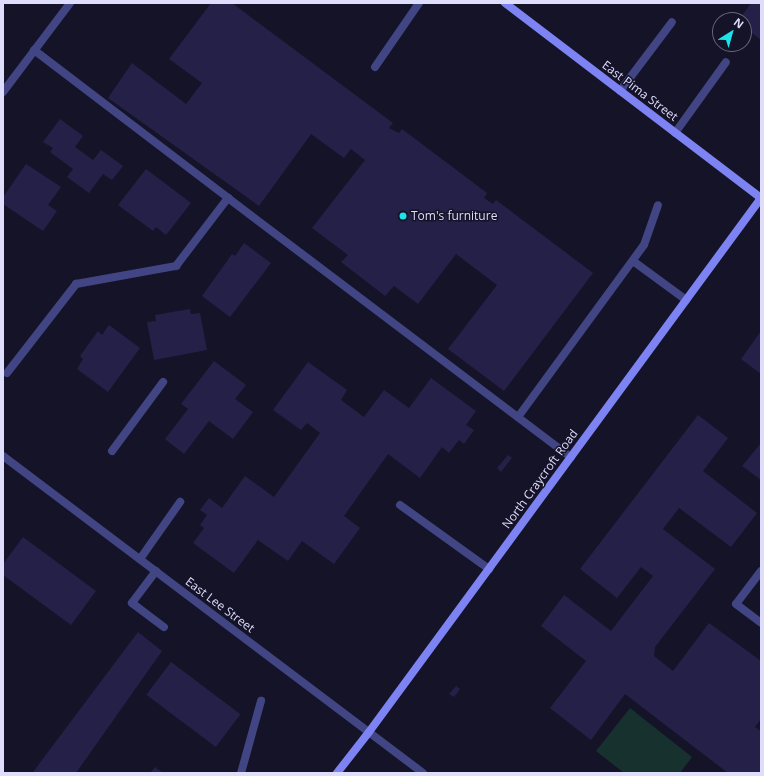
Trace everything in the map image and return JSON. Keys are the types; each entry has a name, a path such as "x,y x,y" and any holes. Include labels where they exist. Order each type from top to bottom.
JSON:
{"main road":[{"name":"East Pima Street","path":"505,3 761,198"},
{"name":"North Craycroft Road","path":"336,773 369,732 761,198"}],"street":[{"path":"3,92 70,3"},
{"path":"376,67 419,3"},
{"path":"620,91 672,22"},
{"path":"34,50 571,457"},
{"path":"675,133 726,62"},
{"path":"7,373 76,284 176,266 228,198"},
{"path":"518,417 644,245 658,205"},
{"path":"633,261 686,300"},
{"path":"112,451 163,382"},
{"name":"East Lee Street","path":"3,456 423,773"},
{"path":"140,559 180,502"},
{"path":"400,505 489,569"},
{"path":"156,571 132,603 164,627"},
{"path":"761,571 736,604 761,623"},
{"path":"241,773 261,701"}],"green space":[{"path":"630,708 692,757 680,773 624,773 596,751"}],"building":[{"path":"211,3 232,3 393,123 389,128 399,133 402,129 487,193 484,198 493,204 496,200 593,273 504,391 448,349 497,285 456,254 418,304 394,286 385,296 341,262 348,255 312,228 365,160 351,149 344,158 311,134 259,206 108,98 132,63 186,104 202,83 169,59"},
{"path":"751,3 761,3 761,40 752,33 752,12 745,12"},
{"path":"60,119 83,136 75,147 93,160 101,150 123,166 112,180 103,174 89,193 67,177 73,169 50,152 53,148 43,142"},
{"path":"26,164 61,187 48,205 57,211 43,231 3,204 3,197"},
{"path":"146,169 191,203 166,235 156,227 153,231 118,205"},
{"path":"244,243 271,263 230,317 202,296 232,254 235,256"},
{"path":"190,309 191,314 200,313 207,350 154,360 147,322 156,321 155,315"},
{"path":"109,325 140,348 108,392 77,369 83,359 80,356 98,331 102,335"},
{"path":"761,331 761,374 741,359"},
{"path":"214,361 246,385 235,399 253,412 233,439 209,421 184,454 165,439 188,409 181,404"},
{"path":"308,362 347,390 341,400 364,417 384,390 409,408 431,378 476,411 466,425 474,430 464,444 459,440 449,453 442,447 420,478 388,454 344,516 360,528 334,564 302,541 288,561 258,540 234,573 193,543 204,528 200,525 207,515 200,510 209,498 222,508 245,476 274,497 320,433 307,423 301,430 273,410"},
{"path":"698,415 728,438 703,471 757,513 731,547 679,508 663,529 715,569 655,647 654,656 673,671 709,623 761,661 761,719 755,727 761,731 761,773 728,773 625,694 591,740 550,708 586,661 541,626 564,595 611,631 653,576 641,567 617,598 580,569"},
{"path":"761,443 761,480 742,466"},
{"path":"508,455 512,458 501,472 497,468"},
{"path":"23,537 96,591 71,625 3,575 3,564"},
{"path":"138,632 162,651 76,773 34,773 33,772"},
{"path":"171,662 240,714 216,747 146,695"},
{"path":"456,686 460,689 454,697 449,694"},
{"path":"155,767 163,773 150,773"}],"place":[{"name":"Tom's furniture","path":"403,216"}]}
